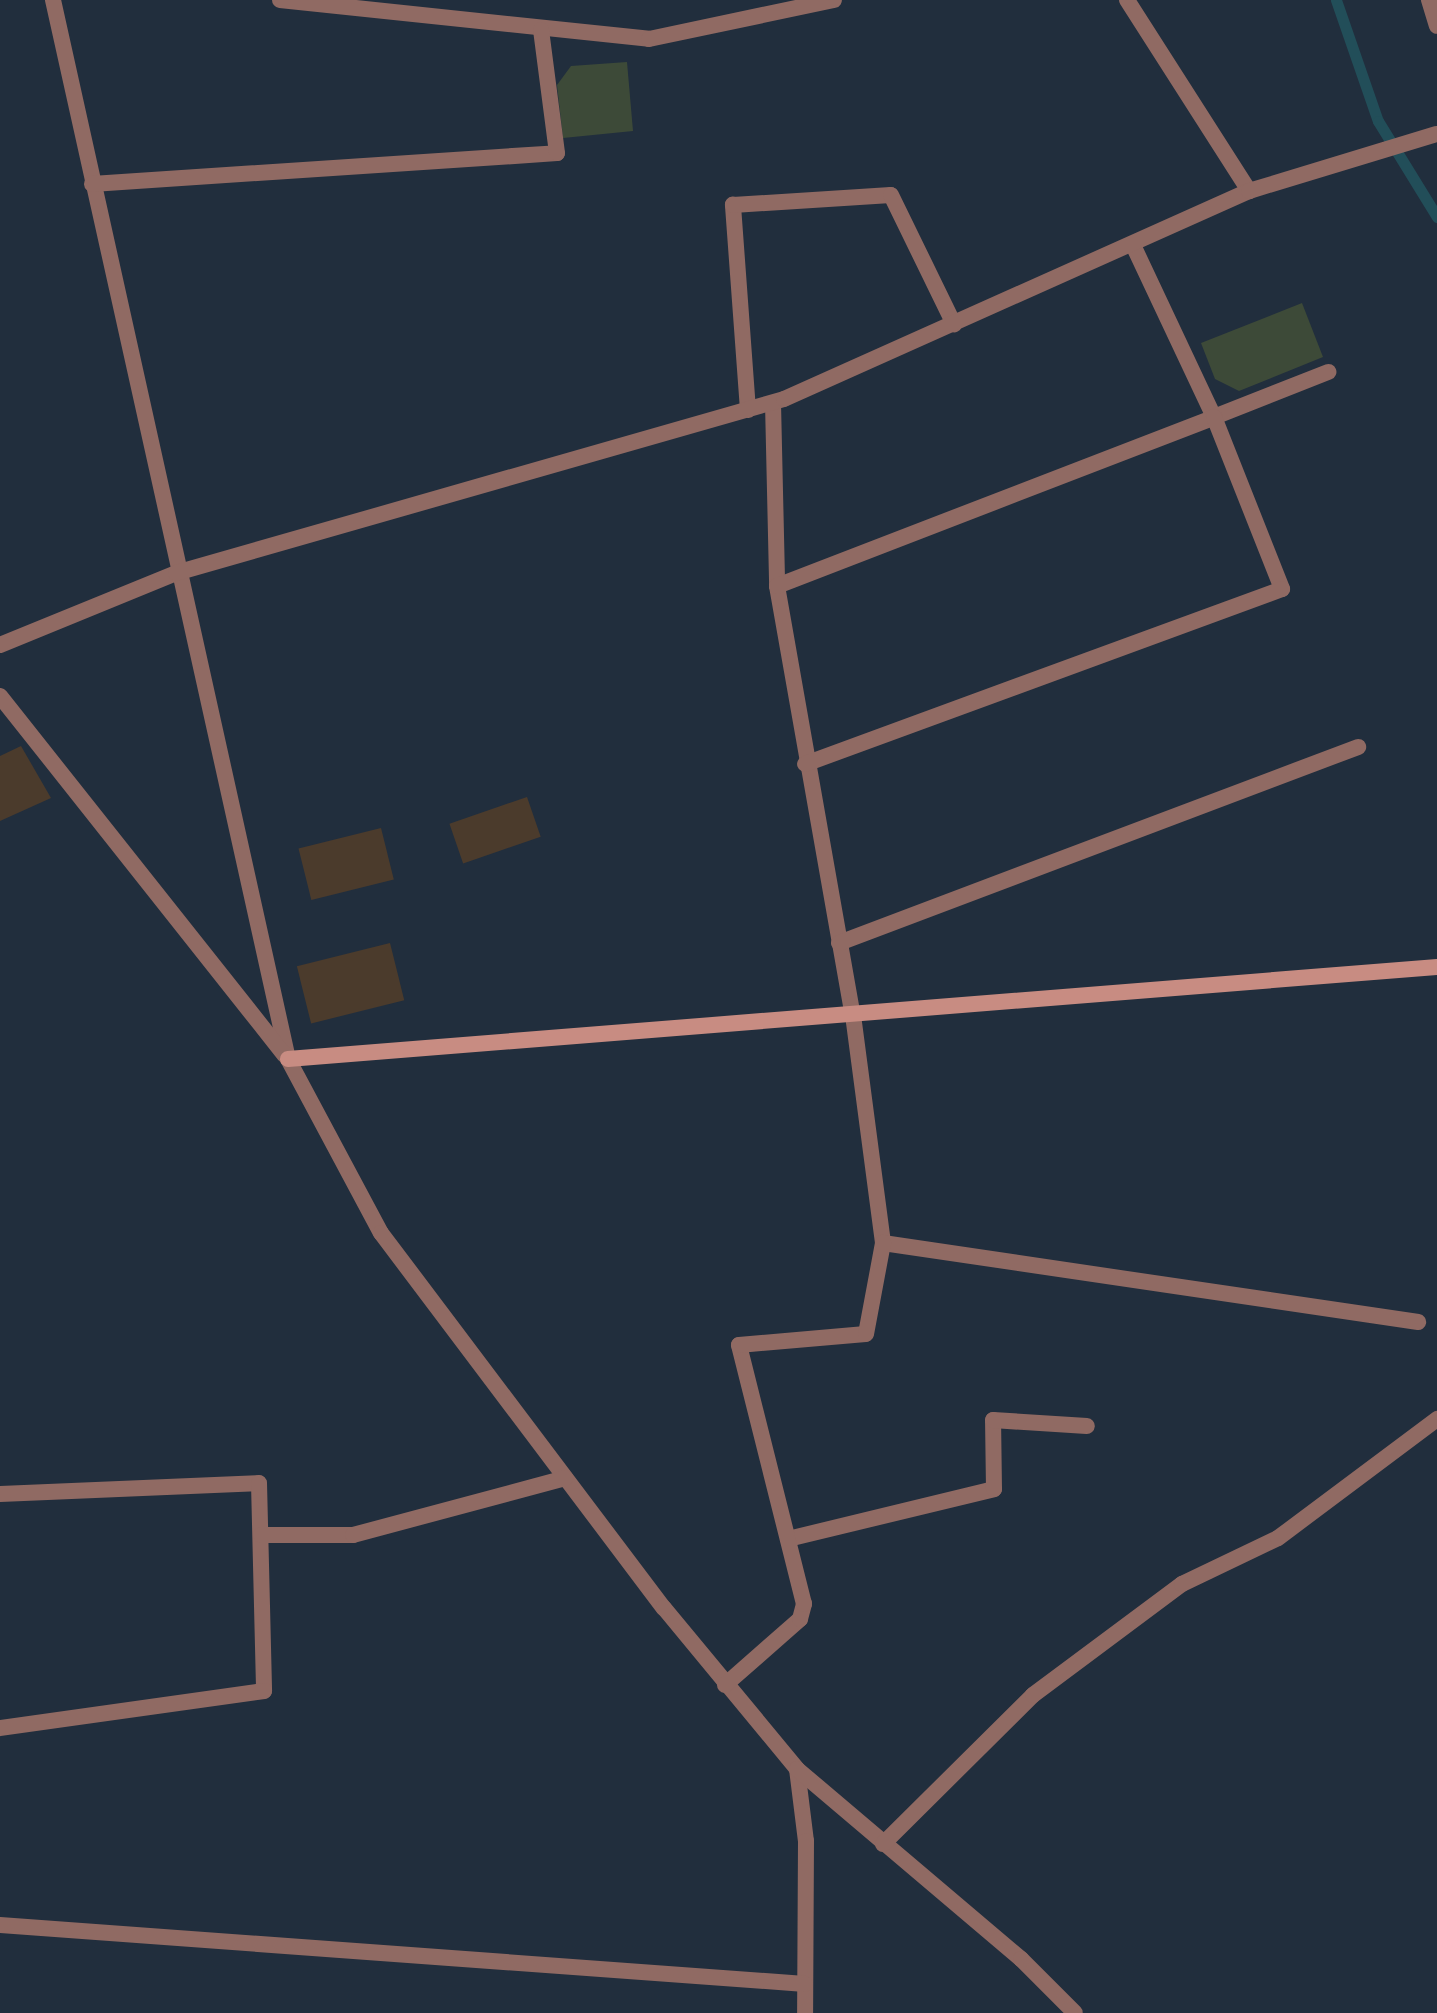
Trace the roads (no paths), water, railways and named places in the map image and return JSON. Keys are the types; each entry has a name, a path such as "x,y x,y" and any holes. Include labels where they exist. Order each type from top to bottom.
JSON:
{"street":[{"path":"53,0 176,573 288,1059"},
{"path":"280,0 541,30 649,39 834,0"},
{"path":"750,0 752,19"},
{"path":"1127,0 1249,191"},
{"path":"1429,0 1437,26"},
{"path":"92,184 557,153 541,30"},
{"path":"0,645 176,573 773,403 1249,191 1437,134"},
{"path":"748,410 733,205 891,195 954,324"},
{"path":"805,764 1282,589 1214,417 1133,245"},
{"path":"777,586 1328,372"},
{"path":"725,1685 800,1619 804,1604 739,1345 866,1334 883,1243 853,1015 805,764 777,586 773,403"},
{"path":"0,696 288,1059 381,1233 725,1685 797,1769 1021,1959 1075,2013"},
{"path":"839,943 1358,747"},
{"path":"288,1059 1437,967"},
{"path":"883,1243 1418,1322"},
{"path":"883,1844 1033,1695 1182,1584 1278,1538 1437,1419"},
{"path":"788,1539 994,1489 993,1420 1087,1426"},
{"path":"261,1535 353,1535 566,1478"},
{"path":"0,1494 259,1483 264,1691 0,1728"},
{"path":"797,1769 806,1841 805,2013"},
{"path":"0,1925 805,1984"}],"waterway":[{"path":"1336,0 1378,121 1437,217"}]}
